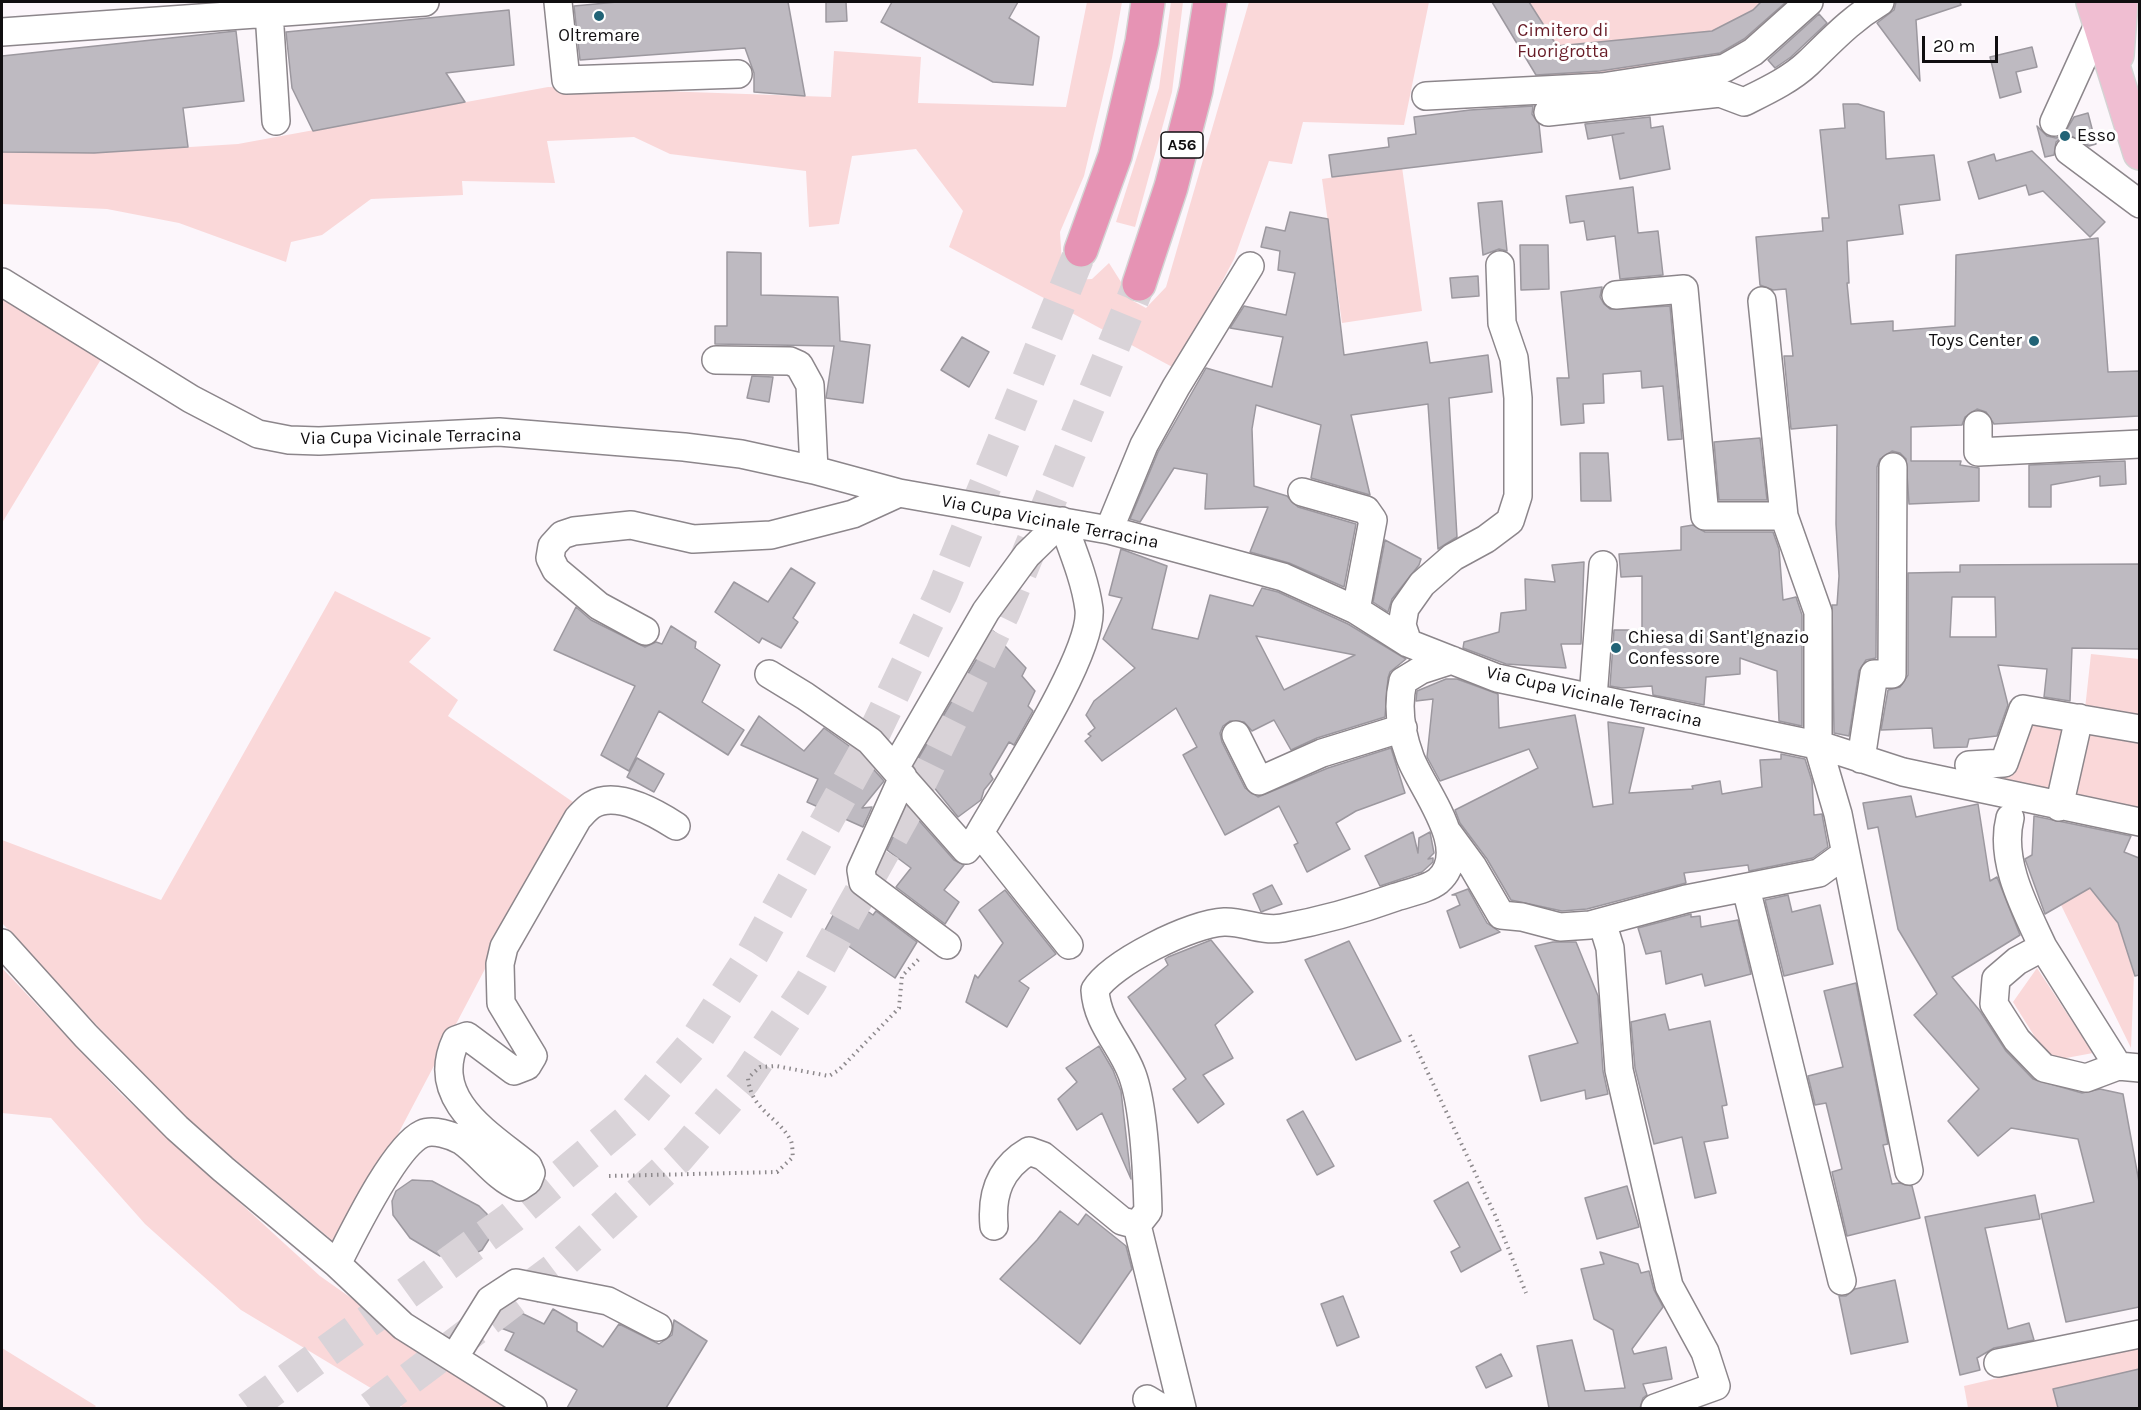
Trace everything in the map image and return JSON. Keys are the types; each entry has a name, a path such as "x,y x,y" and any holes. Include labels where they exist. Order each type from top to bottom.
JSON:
{"highway":[{"path":"1081,250 1115,156 1142,42 1148,2"},
{"name":"A56","path":"1139,284 1171,187 1196,90 1210,2"}],"main road":[{"path":"2105,8 2116,69 2139,153"}],"street":[{"path":"2,32 201,9 269,12 356,4 425,2"},
{"path":"558,2 566,80 738,74"},
{"path":"1426,96 1602,87 1725,68 1753,52 1809,2"},
{"path":"1548,112 1720,93 1744,102 1770,89 1807,64 1836,34 1880,2"},
{"path":"2054,122 2105,8"},
{"path":"269,12 276,121"},
{"path":"2069,151 2139,204"},
{"path":"1408,643 1402,625 1405,608 1422,584 1453,557 1486,539 1510,521 1518,496 1518,398 1514,358 1502,322 1500,265"},
{"path":"1109,530 1144,445 1176,387 1250,266"},
{"name":"Via Cupa Vicinale Terracina","path":"2,282 191,399 258,434 289,440 319,441 499,432 741,454 814,470 899,493 1109,530 1283,577 1356,610 1408,643 1497,678 1818,746 1903,772 2059,807 2139,822"},
{"path":"1616,295 1684,289 1705,516 1784,516"},
{"path":"1762,301 1784,516 1818,612 1818,746 1838,814 1909,1171"},
{"path":"716,360 790,361 800,364 810,385 814,470"},
{"path":"1978,425 1978,452 2139,444"},
{"path":"1861,759 1874,674 1892,674 1893,467"},
{"path":"1302,492 1366,510 1373,520 1356,610"},
{"path":"645,631 599,606 556,570 550,558 552,546 562,536 574,531 631,525 693,538 771,535 853,514 899,493"},
{"path":"769,674 870,741 899,772 966,850 980,833 1060,692 1086,640 1089,610 1062,521 1027,555 986,611 899,772 861,870 862,882 947,945"},
{"path":"1593,699 1603,565"},
{"path":"1452,660 1420,670 1403,681 1398,700 1403,728 1410,757 1448,833 1473,867 1501,915 1522,917 1560,927 1602,922 1686,899 1820,873 1845,854"},
{"path":"1969,765 2004,763 2023,709 2139,729"},
{"path":"2059,807 2079,718"},
{"path":"1236,735 1259,781 1322,753 1403,728"},
{"path":"337,1264 376,1189 411,1143 422,1134 435,1132 462,1141 508,1182 519,1187 528,1181 531,1173 528,1166 466,1116 456,1100 450,1081 448,1055 456,1040 467,1036 514,1071 527,1066 533,1056 501,1003 500,964 504,948 578,818 592,804 610,801 635,804 658,814 676,826"},
{"path":"2010,818 2007,831 2016,888 2043,947 2129,1067 2086,1078 2044,1068 2017,1041 1994,1004 1996,979 2017,961 2043,947"},
{"path":"980,833 1069,945"},
{"path":"1137,1225 1148,1211 1138,1099 1132,1073 1103,1024 1095,990 1102,979 1136,957 1196,927 1224,921 1263,929 1281,928 1379,903 1437,881 1446,870 1450,850 1448,833"},
{"path":"1746,888 1842,1281"},
{"path":"1602,922 1610,948 1619,1070 1669,1286 1705,1352 1716,1386 1655,1408"},
{"path":"2,943 86,1036 177,1128 337,1264 403,1326 533,1408"},
{"path":"994,1226 993,1209 1004,1171 1016,1158 1029,1151 1043,1156 1122,1221 1137,1225"},
{"path":"1137,1225 1182,1408"},
{"path":"454,1358 490,1300 516,1283 608,1301 658,1327"},
{"path":"1998,1363 2139,1334"}],"path":[{"path":"609,1176 777,1172 793,1157 791,1140 759,1107 750,1091 748,1078 760,1067 776,1066 829,1076 839,1070 899,1008 902,976 926,951 947,945"},
{"path":"1410,1035 1495,1215 1526,1293"}],"green space":[{"path":"1087,2 1122,2 1112,58 1084,176 1060,232 1062,264 1071,280 1092,279 1109,263 1133,301 1146,308 1166,287 1249,2 1429,2 1404,125 1303,122 1292,164 1269,161 1234,259 1176,369 949,247 963,211 916,149 852,156 839,224 809,227 806,171 670,154 634,137 547,141 555,183 462,181 463,195 371,199 322,235 291,242 286,262 179,223 107,209 2,204 2,152 94,153 238,144 548,87 831,97 834,51 921,57 918,103 1066,107"},
{"path":"1171,2 1183,2 1172,92 1135,227 1116,222 1159,88"},
{"name":"Cimitero di Fuorigrotta","path":"1492,2 1793,2 1726,59 1543,84"},
{"path":"1402,167 1422,311 1342,323 1322,179"},
{"path":"2,294 103,356 2,523"},
{"path":"335,591 431,638 409,662 458,700 448,716 573,802 339,1246 173,1108 2,923 2,840 161,900"},
{"path":"2091,654 2139,659 2139,719 2085,709"},
{"path":"2027,715 2070,725 2053,795 1980,781"},
{"path":"2086,728 2139,735 2139,812 2071,797"},
{"path":"2090,888 2118,923 2134,973 2131,1048 2061,905"},
{"path":"2,968 122,1095 320,1276 507,1408 404,1408 241,1310 145,1224 51,1118 2,1113"},
{"path":"2037,968 2093,1053 2050,1061 2013,1002"},
{"path":"2139,1345 2139,1369 2054,1389 2058,1408 1968,1408 1964,1386"},
{"path":"2,1348 96,1406 94,1408 2,1408"}],"building":[{"path":"617,2 788,2 805,96 754,92 754,73 745,48 580,60 574,6"},
{"path":"826,2 846,2 847,21 826,22"},
{"path":"892,2 1018,2 1009,18 1039,37 1033,85 993,82 881,22"},
{"path":"1492,2 1529,2 1557,46 1712,31 1753,10 1761,2 1786,2 1744,39 1720,53 1600,71 1536,75"},
{"path":"1896,2 1960,2 1961,5 1916,20 1920,81 1877,23 1894,10"},
{"path":"509,10 514,65 446,73 465,102 313,131 292,88 286,32"},
{"path":"1819,14 1827,23 1791,57 1775,68 1768,60"},
{"path":"236,31 244,101 183,108 188,147 94,153 2,152 2,56"},
{"path":"2032,47 2037,67 2016,72 2021,92 2000,98 1990,57"},
{"path":"1843,104 1858,104 1884,112 1886,159 1934,155 1940,200 1899,205 1903,234 1847,241 1849,283 1847,283 1851,324 1893,321 1893,331 1955,326 1956,255 2098,238 2108,372 2139,371 2139,416 1994,424 1986,412 1977,409 1965,417 1962,425 1911,427 1911,461 1961,461 1960,465 1979,468 1979,501 1909,504 1906,459 1900,453 1892,451 1880,459 1877,467 1876,658 1866,660 1859,671 1849,736 1834,733 1832,605 1837,605 1839,576 1836,524 1837,425 1791,429 1784,356 1793,356 1786,289 1773,290 1760,285 1756,237 1823,231 1822,218 1829,218 1820,130 1845,128"},
{"path":"1533,106 1532,114 1539,124 1542,152 1332,177 1329,155 1389,147 1388,138 1416,134 1414,117 1470,110"},
{"path":"2088,113 2096,144 2089,146 2071,136 2063,136 2056,142 2054,155 2045,157 2037,126 2047,136 2056,138 2064,134 2074,117"},
{"path":"1650,117 1651,128 1663,126 1670,169 1620,179 1612,135 1588,139 1585,124"},
{"path":"2032,151 2105,222 2090,237 2043,191 2029,195 2026,185 1979,199 1968,162 1994,154 1996,161"},
{"path":"1633,187 1638,233 1658,231 1663,275 1620,279 1615,236 1587,240 1584,221 1570,223 1566,196"},
{"path":"1502,201 1507,251 1499,249 1483,255 1478,203"},
{"path":"1290,212 1328,219 1344,355 1427,342 1430,363 1488,355 1492,392 1449,398 1457,537 1438,549 1428,404 1351,415 1370,495 1311,478 1321,425 1256,405 1252,429 1254,486 1287,496 1298,507 1356,524 1344,587 1289,563 1250,552 1268,507 1205,509 1207,474 1174,468 1140,522 1130,519 1158,452 1206,368 1272,387 1283,337 1230,328 1244,306 1286,315 1295,273 1278,270 1280,251 1261,247 1266,227 1285,231"},
{"path":"1520,245 1548,245 1549,289 1521,290"},
{"path":"727,252 761,253 761,295 838,297 840,341 870,345 863,403 826,398 834,346 715,344 715,326 727,326"},
{"path":"1478,276 1479,296 1452,298 1450,278"},
{"path":"1602,287 1600,297 1610,309 1670,306 1682,439 1668,440 1663,386 1642,388 1641,371 1603,374 1604,403 1583,404 1584,423 1561,425 1557,378 1569,378 1561,292"},
{"path":"962,337 989,352 969,387 941,370"},
{"path":"752,376 773,377 769,402 747,398"},
{"path":"1760,438 1767,500 1719,500 1714,442"},
{"path":"1580,453 1608,453 1611,501 1581,501"},
{"path":"2125,461 2126,484 2100,486 2100,476 2051,485 2051,507 2029,507 2029,465"},
{"path":"1693,525 1705,532 1773,532 1779,549 1783,600 1796,597 1802,615 1802,726 1779,721 1777,671 1740,658 1740,674 1706,677 1704,705 1653,695 1652,686 1622,688 1610,686 1614,630 1642,630 1642,576 1621,577 1619,554 1681,550 1681,527"},
{"path":"1385,540 1421,559 1419,565 1392,599 1388,612 1373,602"},
{"path":"1121,549 1167,566 1152,629 1198,639 1210,595 1253,606 1262,588 1278,592 1348,624 1406,659 1390,672 1385,717 1317,738 1291,750 1274,720 1252,731 1244,722 1230,721 1223,726 1220,733 1222,742 1245,788 1258,797 1328,768 1391,748 1405,793 1356,811 1336,823 1350,849 1307,872 1294,845 1298,843 1279,806 1225,835 1183,755 1197,747 1176,708 1102,761 1085,741 1091,736 1088,734 1095,728 1086,715 1094,701 1135,668 1103,639 1122,598 1109,595","holes":["1256,636 1355,655 1284,690"]},
{"path":"1584,562 1581,644 1561,644 1566,668 1506,664 1463,648 1464,642 1499,632 1501,613 1526,610 1525,579 1555,582 1552,565"},
{"path":"2139,564 2139,649 2072,648 2070,701 2044,697 2047,669 1998,665 2008,705 1997,736 1969,739 1967,747 1934,748 1932,728 1881,730 1888,690 1900,687 1908,675 1908,573 1960,572 1960,565","holes":["1952,597 1995,597 1996,637 1950,637"]},
{"path":"791,568 815,583 793,618 798,622 781,648 762,638 759,643 715,612 734,582 768,602"},
{"path":"576,607 591,620 645,647 656,642 662,644 671,626 696,642 695,648 720,665 702,702 744,730 728,755 659,711 629,771 601,755 635,686 554,650"},
{"path":"993,631 1001,637 1005,646 1026,668 1022,676 1035,691 1028,706 1033,711 1014,745 1009,742 990,774 993,779 984,790 981,800 958,817 915,764"},
{"path":"1446,679 1457,679 1498,694 1499,728 1575,715 1593,807 1613,804 1608,722 1644,728 1629,793 1693,789 1692,786 1720,781 1722,794 1762,787 1760,760 1781,759 1781,754 1805,759 1812,781 1814,815 1822,814 1828,847 1813,858 1749,871 1748,865 1684,873 1686,883 1587,909 1562,911 1511,900 1487,859 1460,823 1455,810 1538,768 1529,749 1440,781 1427,757 1433,699 1416,701 1417,691"},
{"path":"759,716 804,751 824,728 859,753 884,781 862,808 872,807 863,827 807,802 818,779 741,745"},
{"path":"637,758 664,774 654,792 627,777"},
{"path":"1911,796 1916,817 1978,804 1990,881 1997,877 2020,935 1952,977 1980,1011 2006,1051 2033,1079 2082,1093 2100,1089 2123,1094 2139,1182 2139,1307 2066,1322 2041,1214 2094,1202 2078,1139 2011,1128 1978,1156 1948,1121 1979,1089 1914,1015 1937,994 1898,929 1878,827 1868,829 1863,803"},
{"path":"907,807 954,860 964,865 944,890 959,902 945,924 896,887 911,868 887,850"},
{"path":"2034,816 2131,836 2124,852 2139,858 2139,975 2135,976 2118,923 2090,888 2045,914 2025,859 2032,855"},
{"path":"1413,832 1418,853 1419,838 1430,832 1434,853 1428,859 1433,858 1433,862 1422,872 1380,886 1365,856"},
{"path":"1272,885 1282,904 1261,912 1253,894"},
{"path":"1468,889 1487,923 1500,932 1460,948 1447,911 1460,905 1456,895 1452,895"},
{"path":"1005,890 1056,954 1019,981 1029,988 1007,1027 966,1002 975,975 978,978 1003,943 979,910"},
{"path":"844,895 873,915 876,911 917,942 895,978 825,930"},
{"path":"1788,895 1792,912 1820,905 1833,964 1784,976 1765,900"},
{"path":"1691,914 1691,917 1700,916 1701,927 1738,920 1751,974 1705,986 1702,974 1666,984 1661,951 1646,954 1638,928"},
{"path":"1211,940 1253,992 1215,1025 1233,1058 1203,1075 1224,1104 1198,1123 1173,1089 1186,1079 1128,997 1168,965 1165,959"},
{"path":"1349,941 1401,1041 1356,1060 1305,960"},
{"path":"1553,942 1576,942 1598,996 1603,1071 1608,1094 1586,1099 1585,1090 1541,1101 1529,1056 1578,1043 1535,946"},
{"path":"1856,983 1888,1144 1883,1145 1892,1184 1912,1186 1920,1218 1847,1236 1832,1172 1842,1169 1826,1103 1815,1105 1808,1076 1843,1067 1824,991"},
{"path":"1665,1014 1669,1030 1710,1021 1727,1105 1722,1106 1728,1138 1704,1142 1716,1193 1695,1198 1682,1137 1654,1144 1635,1068 1631,1022"},
{"path":"1099,1046 1113,1070 1121,1091 1131,1179 1102,1113 1077,1130 1058,1099 1077,1082 1066,1068"},
{"path":"1303,1111 1334,1166 1317,1175 1287,1120"},
{"path":"412,1180 432,1181 479,1206 487,1214 491,1236 482,1250 466,1258 443,1253 440,1256 410,1238 393,1215 392,1201 396,1191"},
{"path":"1468,1182 1501,1250 1461,1272 1451,1252 1460,1247 1434,1201"},
{"path":"1627,1186 1639,1227 1597,1239 1585,1198"},
{"path":"2035,1195 2040,1219 1985,1228 2008,1329 2029,1323 2034,1340 1994,1348 1977,1358 1980,1370 1960,1375 1925,1217"},
{"path":"1060,1211 1078,1225 1086,1214 1126,1246 1132,1269 1080,1344 1000,1279 1037,1240"},
{"path":"1600,1252 1638,1264 1641,1273 1649,1271 1654,1290 1663,1307 1632,1349 1634,1354 1666,1347 1672,1379 1643,1384 1647,1395 1643,1398 1640,1408 1549,1408 1537,1346 1572,1340 1585,1391 1625,1388 1613,1330 1594,1319 1581,1269 1604,1264"},
{"path":"1895,1280 1908,1342 1851,1354 1839,1296 1846,1296 1855,1289"},
{"path":"1343,1296 1359,1337 1337,1346 1321,1304"},
{"path":"513,1309 544,1324 553,1309 577,1323 577,1331 603,1347 619,1324 659,1344 672,1335 674,1320 707,1341 666,1408 567,1408 577,1390 505,1350 514,1333 501,1328"},
{"path":"1501,1354 1512,1376 1486,1388 1476,1367"},
{"path":"2139,1369 2139,1408 2058,1408 2053,1389"}],"tunnel":[{"path":"248,1408 511,1218 627,1121 694,1043 753,953 865,752 942,592 1081,250"},
{"path":"371,1408 560,1265 678,1158 744,1081 810,983 906,811 1004,612 1139,284"}],"place":[{"name":"Oltremare","path":"599,16"},
{"name":"Esso","path":"2065,136"},
{"name":"Toys Center","path":"2034,341"},
{"name":"Chiesa di Sant'Ignazio Confessore","path":"1616,648"}]}
